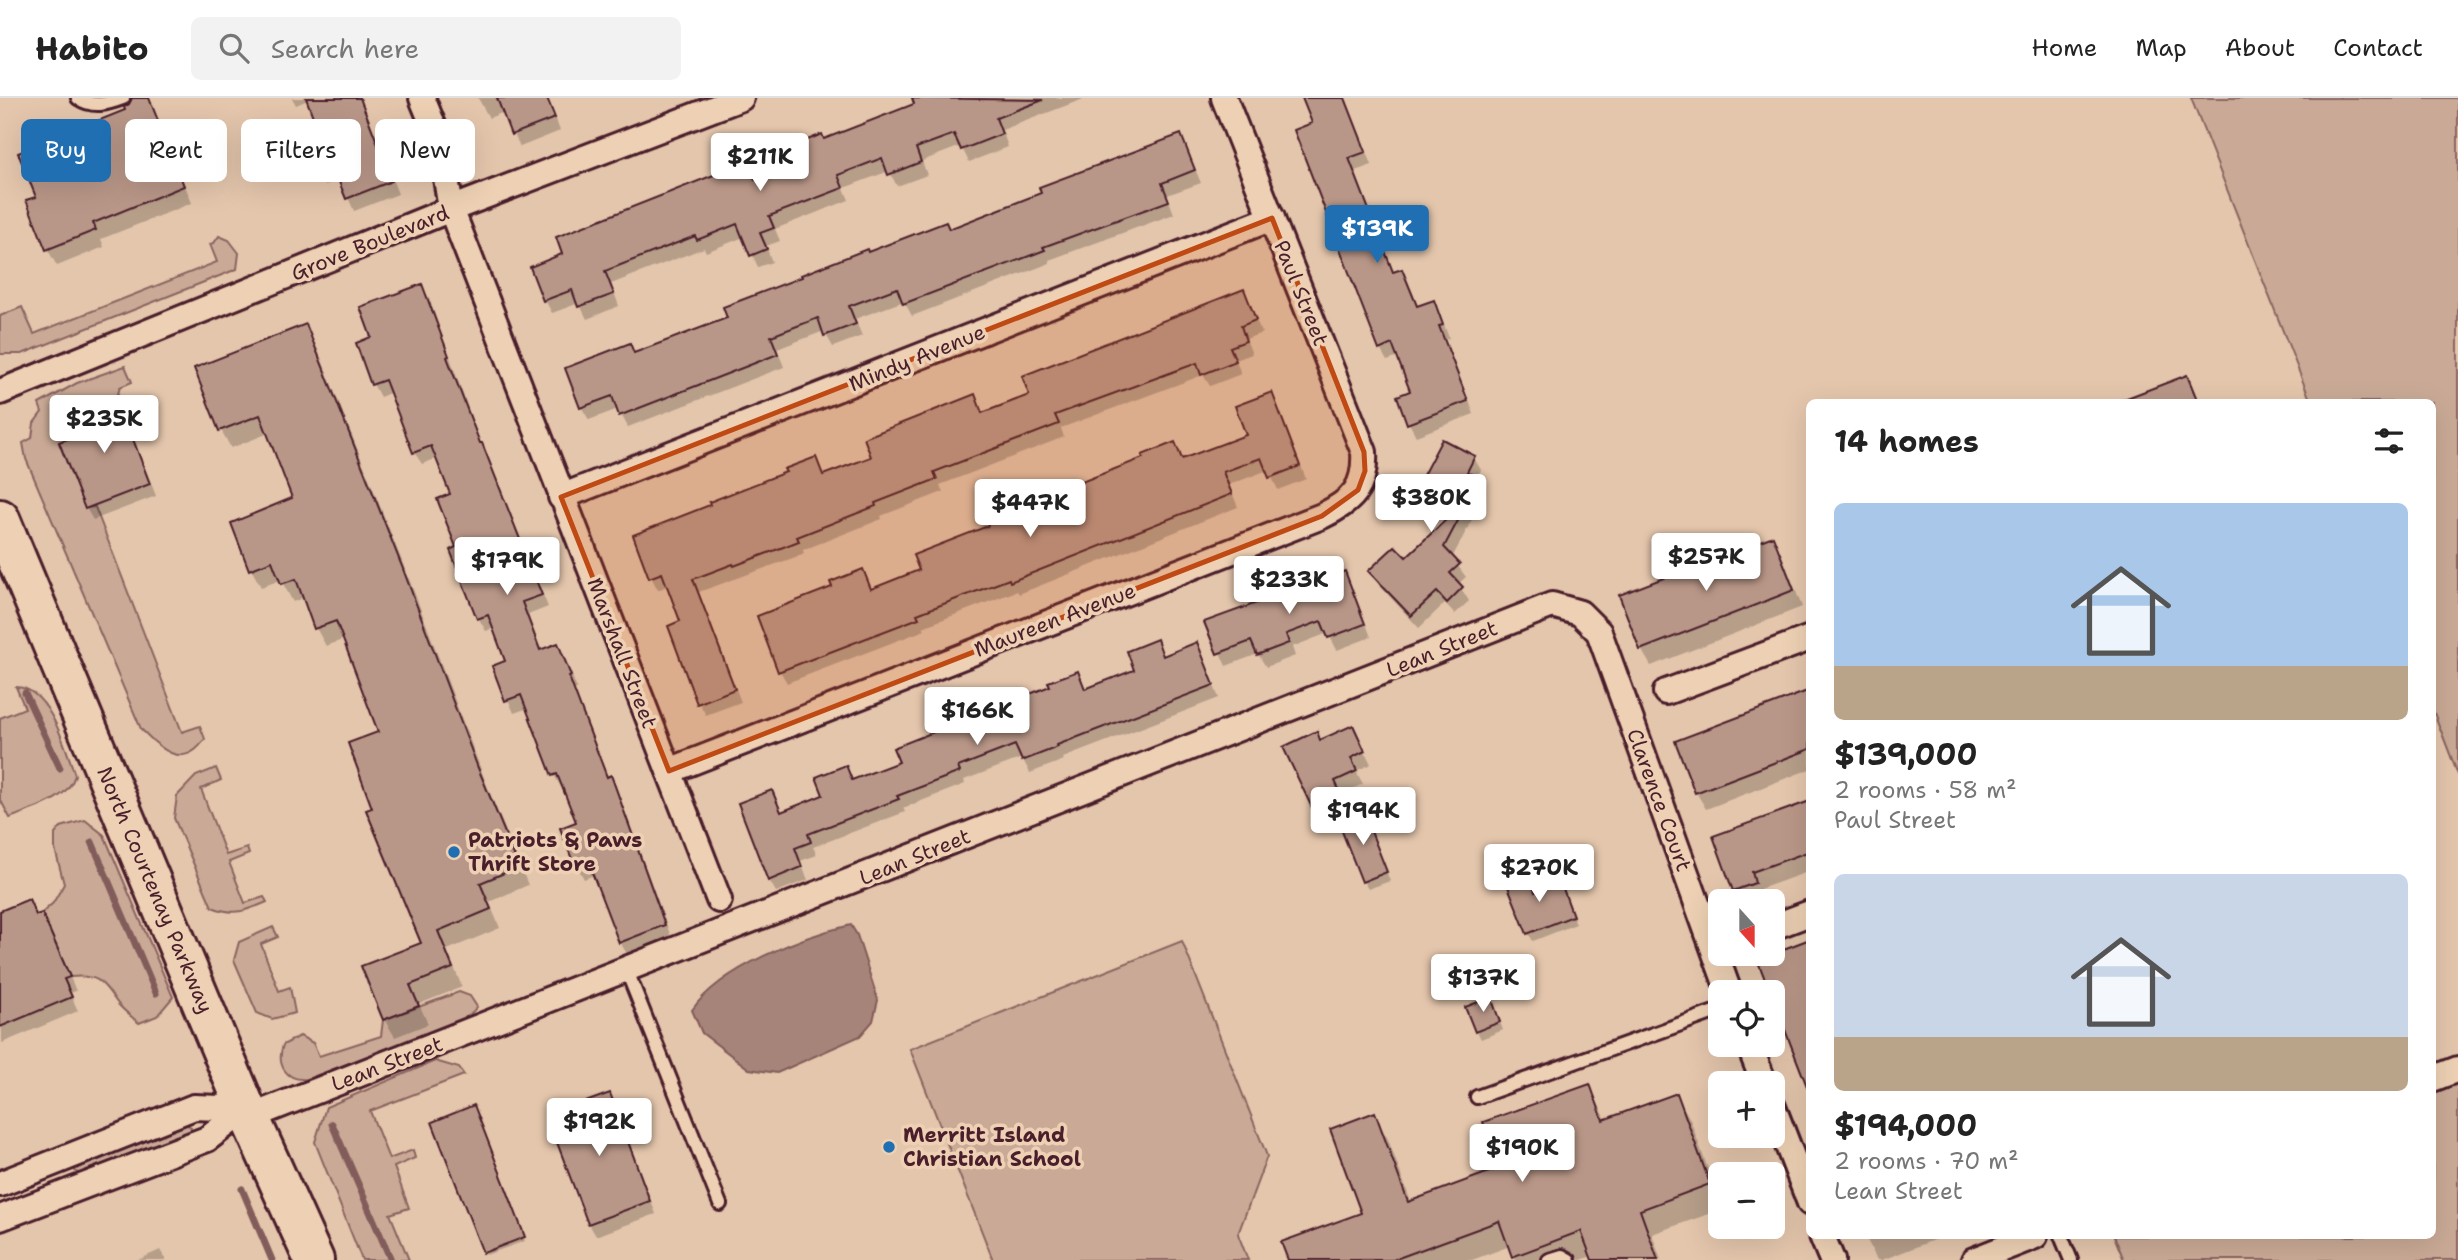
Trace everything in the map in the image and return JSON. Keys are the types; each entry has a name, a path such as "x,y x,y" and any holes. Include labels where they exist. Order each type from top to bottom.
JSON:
{"main road":[{"name":"North Courtenay Parkway","path":"0,519 248,1113 314,1260"}],"street":[{"name":"Marshall Street","path":"422,98 446,157 445,172 451,209 719,900"},
{"name":"Grove Boulevard","path":"0,392 451,209 741,98"},
{"name":"Paul Street","path":"1224,98 1364,452 1365,471 1358,490"},
{"name":"Mindy Avenue","path":"562,497 1272,218"},
{"name":"Maureen Avenue","path":"668,771 1322,516 1341,507 1358,490"},
{"name":"Lean Street","path":"248,1113 626,971 1552,606 1580,613"},
{"name":"Clarence Court","path":"1580,613 1598,632 1725,980"},
{"path":"1666,692 1806,640"},
{"path":"1785,922 1806,915"},
{"path":"2436,1077 2458,1069"},
{"path":"0,1184 194,1108 248,1113"},
{"path":"0,1218 207,1139 248,1113"},
{"path":"1785,1138 1806,1193"},
{"path":"25,1174 37,1204"},
{"path":"1823,1239 1832,1260"},
{"path":"1982,1250 2024,1239"}],"lane":[{"path":"78,98 87,104 107,104 123,98"},
{"path":"626,971 720,1204"},
{"path":"1477,1097 1708,1014"},
{"path":"2062,1239 2071,1260"},
{"path":"1549,1260 1562,1256 1569,1260"}],"highlighted area":[{"path":"1272,218 1364,452 1365,471 1358,490 1322,516 669,771 561,497"}],"shaded area":[{"path":"2191,98 2458,98 2458,775 2436,718 2436,399 2310,399"},
{"path":"219,236 229,240 239,253 237,269 22,354 0,354 0,316 22,307 34,334 217,262 210,244"},
{"path":"125,366 132,382 120,387 117,397 74,413 81,434 59,443 85,508 95,507 182,732 200,726 205,739 189,754 172,754 156,744 141,729 26,459 23,443 32,438 34,423 42,412 39,404 77,383"},
{"path":"16,687 28,690 47,708 61,736 75,775 71,784 57,797 10,818 0,799 0,718 25,708"},
{"path":"216,768 221,780 201,789 226,855 247,848 249,854 229,862 245,903 264,897 267,902 240,911 212,907 174,818 177,796 196,776"},
{"path":"85,820 104,835 173,997 157,1016 139,1023 120,1007 99,981 88,977 70,977 42,913 53,903 64,884 55,849 55,834 61,827"},
{"path":"851,925 857,935 878,1000 873,1021 860,1036 777,1073 749,1069 702,1033 692,1010 722,981 787,946"},
{"path":"273,927 278,937 261,944 279,991 290,987 295,1013 272,1019 257,1013 234,960 239,942"},
{"path":"1182,941 1267,1156 1238,1234 1248,1260 993,1260 910,1049"},
{"path":"459,992 470,996 477,1007 466,1019 307,1079 293,1077 284,1070 281,1059 283,1045 300,1036 313,1043 319,1056 381,1036 383,1020"},
{"path":"435,1061 459,1068 464,1075 370,1111 389,1159 413,1150 415,1158 394,1167 409,1208 390,1214 409,1260 362,1260 315,1142 326,1107"},
{"path":"2458,1081 2458,1260 2124,1260 2115,1239 2436,1239 2436,1086"},
{"path":"184,1123 191,1127 190,1132 85,1173 79,1174 75,1171 77,1165"}],"building":[{"path":"132,98 149,98 157,119 125,119 125,182 182,182 184,186 93,223 96,230 46,250 26,200 36,197 30,182 111,182 111,119 103,119 125,110 124,107"},
{"path":"306,98 360,98 375,137 375,182 389,182 346,199 339,182 361,182 361,119 314,119"},
{"path":"497,98 547,98 555,118 511,135"},
{"path":"912,98 1043,100 996,118 1002,134 961,150 954,134 916,148 921,162 888,175 882,158 838,175 843,188 769,216 774,228 760,233 767,249 750,256 737,224 697,240 695,236 605,271 614,294 578,307 572,290 543,301 530,267 562,254 556,237 744,163 755,180 802,162 795,145 822,134 824,139 914,104"},
{"path":"1302,98 1345,98 1366,152 1349,158 1393,272 1402,269 1417,306 1434,300 1443,325 1439,326 1468,401 1407,424 1397,396 1410,391 1392,344 1379,350 1294,130 1312,123"},
{"path":"1181,134 1195,170 1162,183 1169,201 1043,247 1045,250 903,304 897,288 849,306 856,324 824,336 818,318 771,336 778,354 619,416 612,396 580,408 565,368 630,343 634,353 727,318 723,307 802,277 801,275 946,222 949,229 1041,193 1039,187"},
{"path":"422,284 480,443 542,595 522,602 540,650 558,643 607,777 611,775 665,925 619,943 588,862 575,867 560,828 576,822 557,774 552,776 521,695 505,701 492,666 505,661 488,615 477,619 450,550 456,547 437,499 450,494 431,446 413,453 385,380 371,385 356,343 371,337 360,307"},
{"path":"1244,289 1256,320 1241,326 1246,341 1230,347 1236,361 1201,375 1197,363 1055,415 1059,424 934,472 937,479 797,537 799,541 693,579 735,689 697,704 668,626 680,621 662,573 649,578 633,535 710,505 709,502 786,472 784,469 816,457 823,475 871,457 864,438 975,394 982,413 1029,395 1022,376"},
{"path":"306,324 519,867 480,883 491,909 438,931 453,968 410,985 419,1006 383,1020 361,966 421,943 366,810 372,808 348,743 378,732 336,621 314,629 296,579 281,584 272,561 249,570 231,523 292,498 260,415 219,431 194,368"},
{"path":"2187,375 2197,399 2124,399"},
{"path":"1272,392 1300,466 1269,478 1261,458 1223,472 1232,494 1010,582 1009,579 917,614 919,618 778,672 757,616 832,587 830,582 863,569 871,589 919,570 913,555 988,526 987,522 1143,458 1142,455 1175,442 1182,459 1246,435 1235,406"},
{"path":"117,397 150,484 85,509 59,442 81,434 73,413"},
{"path":"1442,439 1475,456 1467,472 1480,479 1444,547 1460,564 1450,573 1463,587 1447,603 1437,592 1411,616 1368,571 1395,546 1406,557 1450,516 1412,496"},
{"path":"1773,536 1794,590 1640,650 1619,595"},
{"path":"1345,571 1365,624 1328,638 1321,621 1286,634 1289,643 1257,655 1251,641 1217,654 1204,622"},
{"path":"1157,639 1163,656 1197,642 1214,685 1022,761 1015,745 958,767 960,772 808,834 811,842 795,848 802,867 768,881 738,803 772,790 781,812 823,795 816,777 846,765 852,780 899,762 893,748 1050,686 1048,682 1078,671 1085,689 1134,670 1127,651"},
{"path":"1806,692 1806,751 1695,793 1675,741"},
{"path":"1353,725 1365,751 1351,758 1357,771 1335,781 1342,796 1313,810 1283,747 1317,731 1320,740"},
{"path":"1806,802 1806,852 1752,872 1755,883 1732,889 1713,836"},
{"path":"1363,811 1387,872 1362,882 1338,821"},
{"path":"1529,875 1535,892 1561,883 1573,916 1527,934 1507,884"},
{"path":"29,899 36,915 42,913 70,977 64,979 72,997 0,1027 0,911"},
{"path":"1806,941 1806,1084 1785,1030 1785,980 1765,980 1760,966 1785,966 1785,948"},
{"path":"1491,997 1500,1022 1475,1032 1465,1007"},
{"path":"1590,1084 1603,1120 1677,1093 1708,1185 1640,1210 1658,1260 1592,1260 1581,1231 1512,1257 1499,1221 1393,1260 1288,1260 1281,1242 1361,1213 1330,1129 1375,1112 1408,1202 1500,1168 1483,1122"},
{"path":"610,1093 650,1201 588,1224 547,1116"},
{"path":"474,1105 525,1237 483,1253 432,1122"}],"waterway":[{"path":"25,693 60,768"},
{"path":"92,842 156,993"},
{"path":"332,1124 391,1260"},
{"path":"242,1189 272,1260"}],"place":[{"name":"Patriots & Paws Thrift Store","path":"454,852"},
{"name":"Merritt Island Christian School","path":"889,1147"}]}
